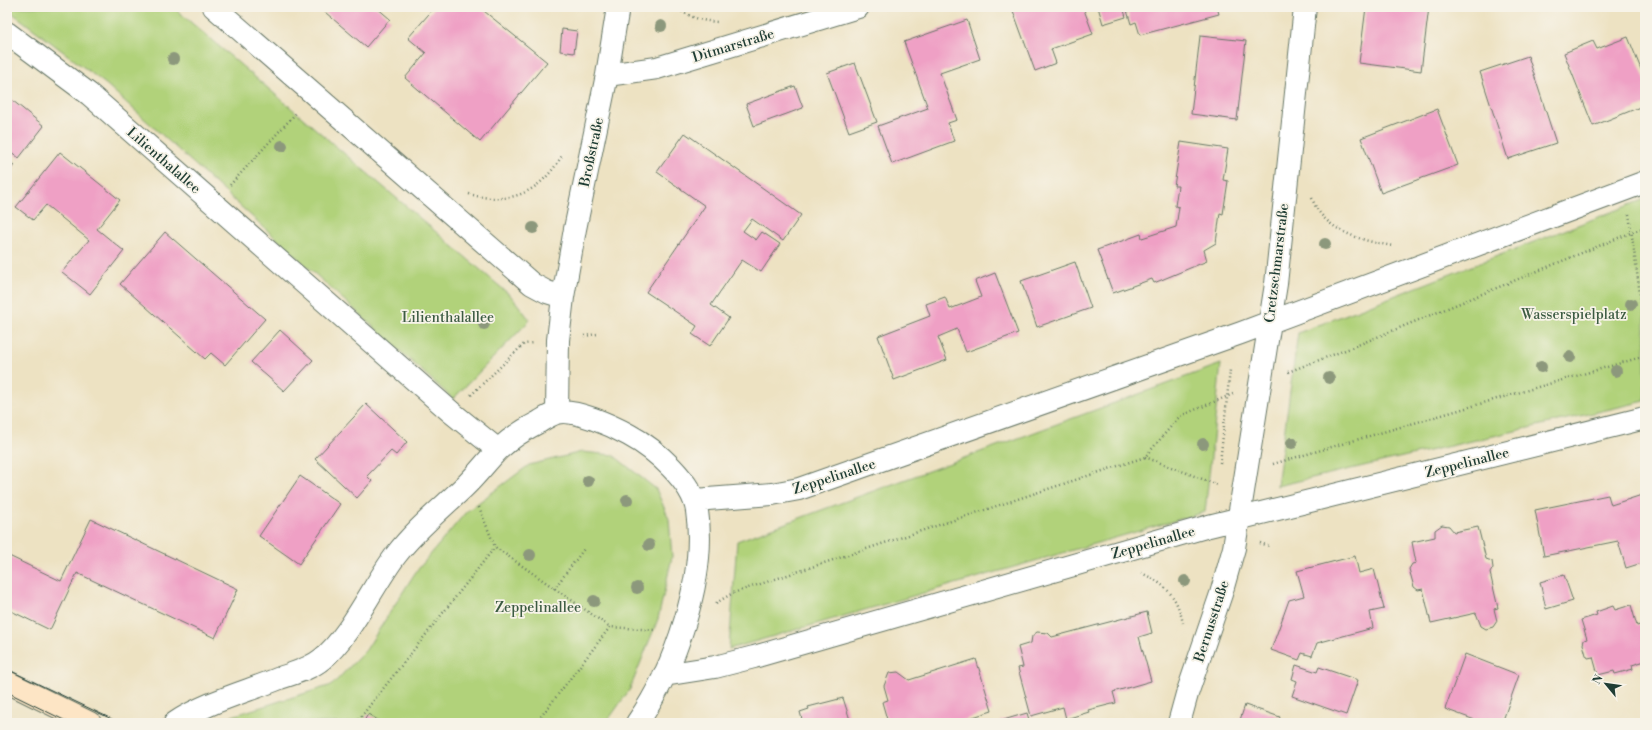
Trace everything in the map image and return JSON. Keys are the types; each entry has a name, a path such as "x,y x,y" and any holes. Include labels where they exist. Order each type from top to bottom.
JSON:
{"street":[{"path":"214,7 532,284 547,292 563,297 558,340 557,413"},
{"name":"Broßstraße","path":"563,297 574,229 608,75 618,7"},
{"name":"Ditmarstraße","path":"608,75 656,68 858,7"},
{"name":"Cretzschmarstraße","path":"1239,518 1276,284 1304,7"},
{"name":"Lilienthalallee","path":"7,32 89,94 451,412 498,450"},
{"name":"Zeppelinallee","path":"695,500 772,494 799,489 1233,335 1645,182"},
{"path":"175,723 205,707 306,669 322,659 339,641 396,555 468,484 498,450 527,428 557,413 584,416 615,427 636,439 658,454 675,472 695,500 700,542 696,572 687,614 664,675 648,707 637,723"},
{"name":"Zeppelinallee","path":"664,675 715,667 754,657 1239,518 1645,418"},
{"name":"Bernusstraße","path":"1179,723 1187,694 1221,594 1234,548 1239,518"},
{"path":"7,682 90,723"}],"path":[{"path":"675,7 685,14 703,21 724,22"},
{"path":"229,186 297,112"},
{"path":"466,194 487,199 509,198 535,187 554,170 565,150"},
{"path":"1312,197 1314,204 1328,222 1348,234 1366,241 1393,246"},
{"path":"1629,212 1645,331"},
{"path":"1282,374 1348,349 1645,227"},
{"path":"451,412 524,344 597,334"},
{"path":"1268,466 1645,356"},
{"path":"1219,470 1230,370"},
{"path":"714,603 733,593 1145,458 1180,416 1240,391"},
{"path":"1145,458 1218,485 1224,483"},
{"path":"1218,478 1218,485"},
{"path":"477,504 494,547 610,627 652,631"},
{"path":"356,723 494,547"},
{"path":"554,588 584,549"},
{"path":"1139,573 1158,580 1170,592 1181,615 1184,626"},
{"path":"536,723 610,627"}],"green space":[{"name":"Lilienthalallee","path":"7,7 173,7 511,296 530,320 453,399 107,85 7,9"},
{"name":"Wasserspielplatz","path":"1645,199 1645,401 1277,486 1298,333"},
{"path":"1221,364 1205,512 729,649 737,541"},
{"name":"Zeppelinallee","path":"582,452 613,455 656,489 669,519 672,557 658,619 630,689 606,723 228,723 232,716 332,685 366,650 415,573 466,512 529,465"}],"building":[{"path":"319,7 376,7 390,19 366,47"},
{"path":"435,7 479,7 547,62 480,142 405,78 426,53 408,38"},
{"path":"1083,7 1093,34 1051,49 1056,63 1035,71 1012,8"},
{"path":"1098,7 1123,7 1126,17 1103,24"},
{"path":"1126,7 1217,7 1219,14 1140,35 1136,22 1131,24"},
{"path":"1366,7 1429,7 1421,71 1359,63"},
{"path":"967,20 980,59 940,73 957,120 948,123 954,141 892,164 878,126 928,108 904,42"},
{"path":"562,29 577,31 574,53 560,51"},
{"path":"1200,36 1246,41 1237,120 1191,114"},
{"path":"1628,37 1645,79 1645,105 1593,126 1564,53 1593,41 1597,49"},
{"path":"1528,56 1556,143 1508,159 1480,72"},
{"path":"855,63 877,122 849,132 827,73"},
{"path":"795,86 803,108 754,126 746,104"},
{"path":"7,96 44,126 19,158 10,151 7,156"},
{"path":"1437,109 1458,165 1381,193 1361,138"},
{"path":"685,133 801,215 783,241 752,219 743,231 756,240 762,232 780,244 761,272 742,260 711,305 729,318 710,346 692,334 697,326 646,292 705,206 657,172"},
{"path":"1181,142 1228,149 1223,180 1228,181 1223,214 1220,213 1216,243 1204,250 1207,261 1154,283 1152,279 1113,293 1097,250 1141,234 1142,238 1176,227 1179,207 1175,206 1178,186 1174,186"},
{"path":"60,152 120,200 97,229 124,251 90,294 62,272 89,240 46,205 33,220 16,207"},
{"path":"7,159 14,165 7,174"},
{"path":"165,232 265,319 225,365 211,353 205,359 120,284"},
{"path":"1075,262 1091,308 1037,327 1021,281"},
{"path":"995,273 1018,333 966,352 957,329 938,337 947,360 894,380 878,336 930,316 926,304 945,297 950,309 981,297 975,281"},
{"path":"280,330 313,360 284,391 251,362"},
{"path":"366,404 407,442 396,455 391,451 367,476 372,481 357,498 315,459"},
{"path":"300,476 340,504 299,564 259,536"},
{"path":"1645,494 1645,562 1626,568 1618,541 1544,556 1535,510 1608,495 1611,505"},
{"path":"91,519 238,589 215,638 77,573 50,630 7,609 7,555 61,581"},
{"path":"1442,525 1449,526 1454,532 1478,527 1486,559 1492,561 1493,568 1490,573 1498,608 1494,609 1497,621 1493,627 1486,629 1481,626 1476,613 1431,623 1423,589 1418,590 1414,587 1409,569 1412,564 1416,563 1412,542 1435,537 1435,530"},
{"path":"1355,556 1359,573 1374,569 1384,609 1370,612 1373,628 1317,643 1312,656 1302,653 1299,660 1271,650 1289,600 1304,596 1297,571"},
{"path":"1564,575 1573,601 1546,609 1540,582"},
{"path":"1645,600 1645,614 1641,601"},
{"path":"1631,605 1637,626 1645,623 1645,661 1632,665 1633,669 1615,674 1614,671 1598,675 1593,657 1588,658 1586,655 1583,644 1584,640 1587,639 1581,620 1597,615 1596,612 1613,606 1615,610"},
{"path":"1147,612 1152,633 1139,637 1151,681 1113,692 1116,703 1088,710 1089,712 1066,719 1063,707 1031,716 1018,668 1023,667 1018,647 1031,643 1032,636 1037,632 1048,633 1052,637"},
{"path":"1465,654 1519,675 1502,723 1483,723 1445,709"},
{"path":"976,659 992,711 954,723 888,723 882,702 888,700 884,686 889,673 898,672 909,680"},
{"path":"1296,665 1317,672 1319,667 1358,680 1346,715 1292,696 1297,681 1292,679"},
{"path":"843,698 851,723 803,723 800,712 809,709 808,707"},
{"path":"1245,705 1280,717 1278,723 1239,723"},
{"path":"1027,713 1030,723 1001,723 1000,721"},
{"path":"368,714 383,723 363,723"}],"tram line":[{"path":"7,669 120,723"},
{"path":"7,692 70,723"}]}
